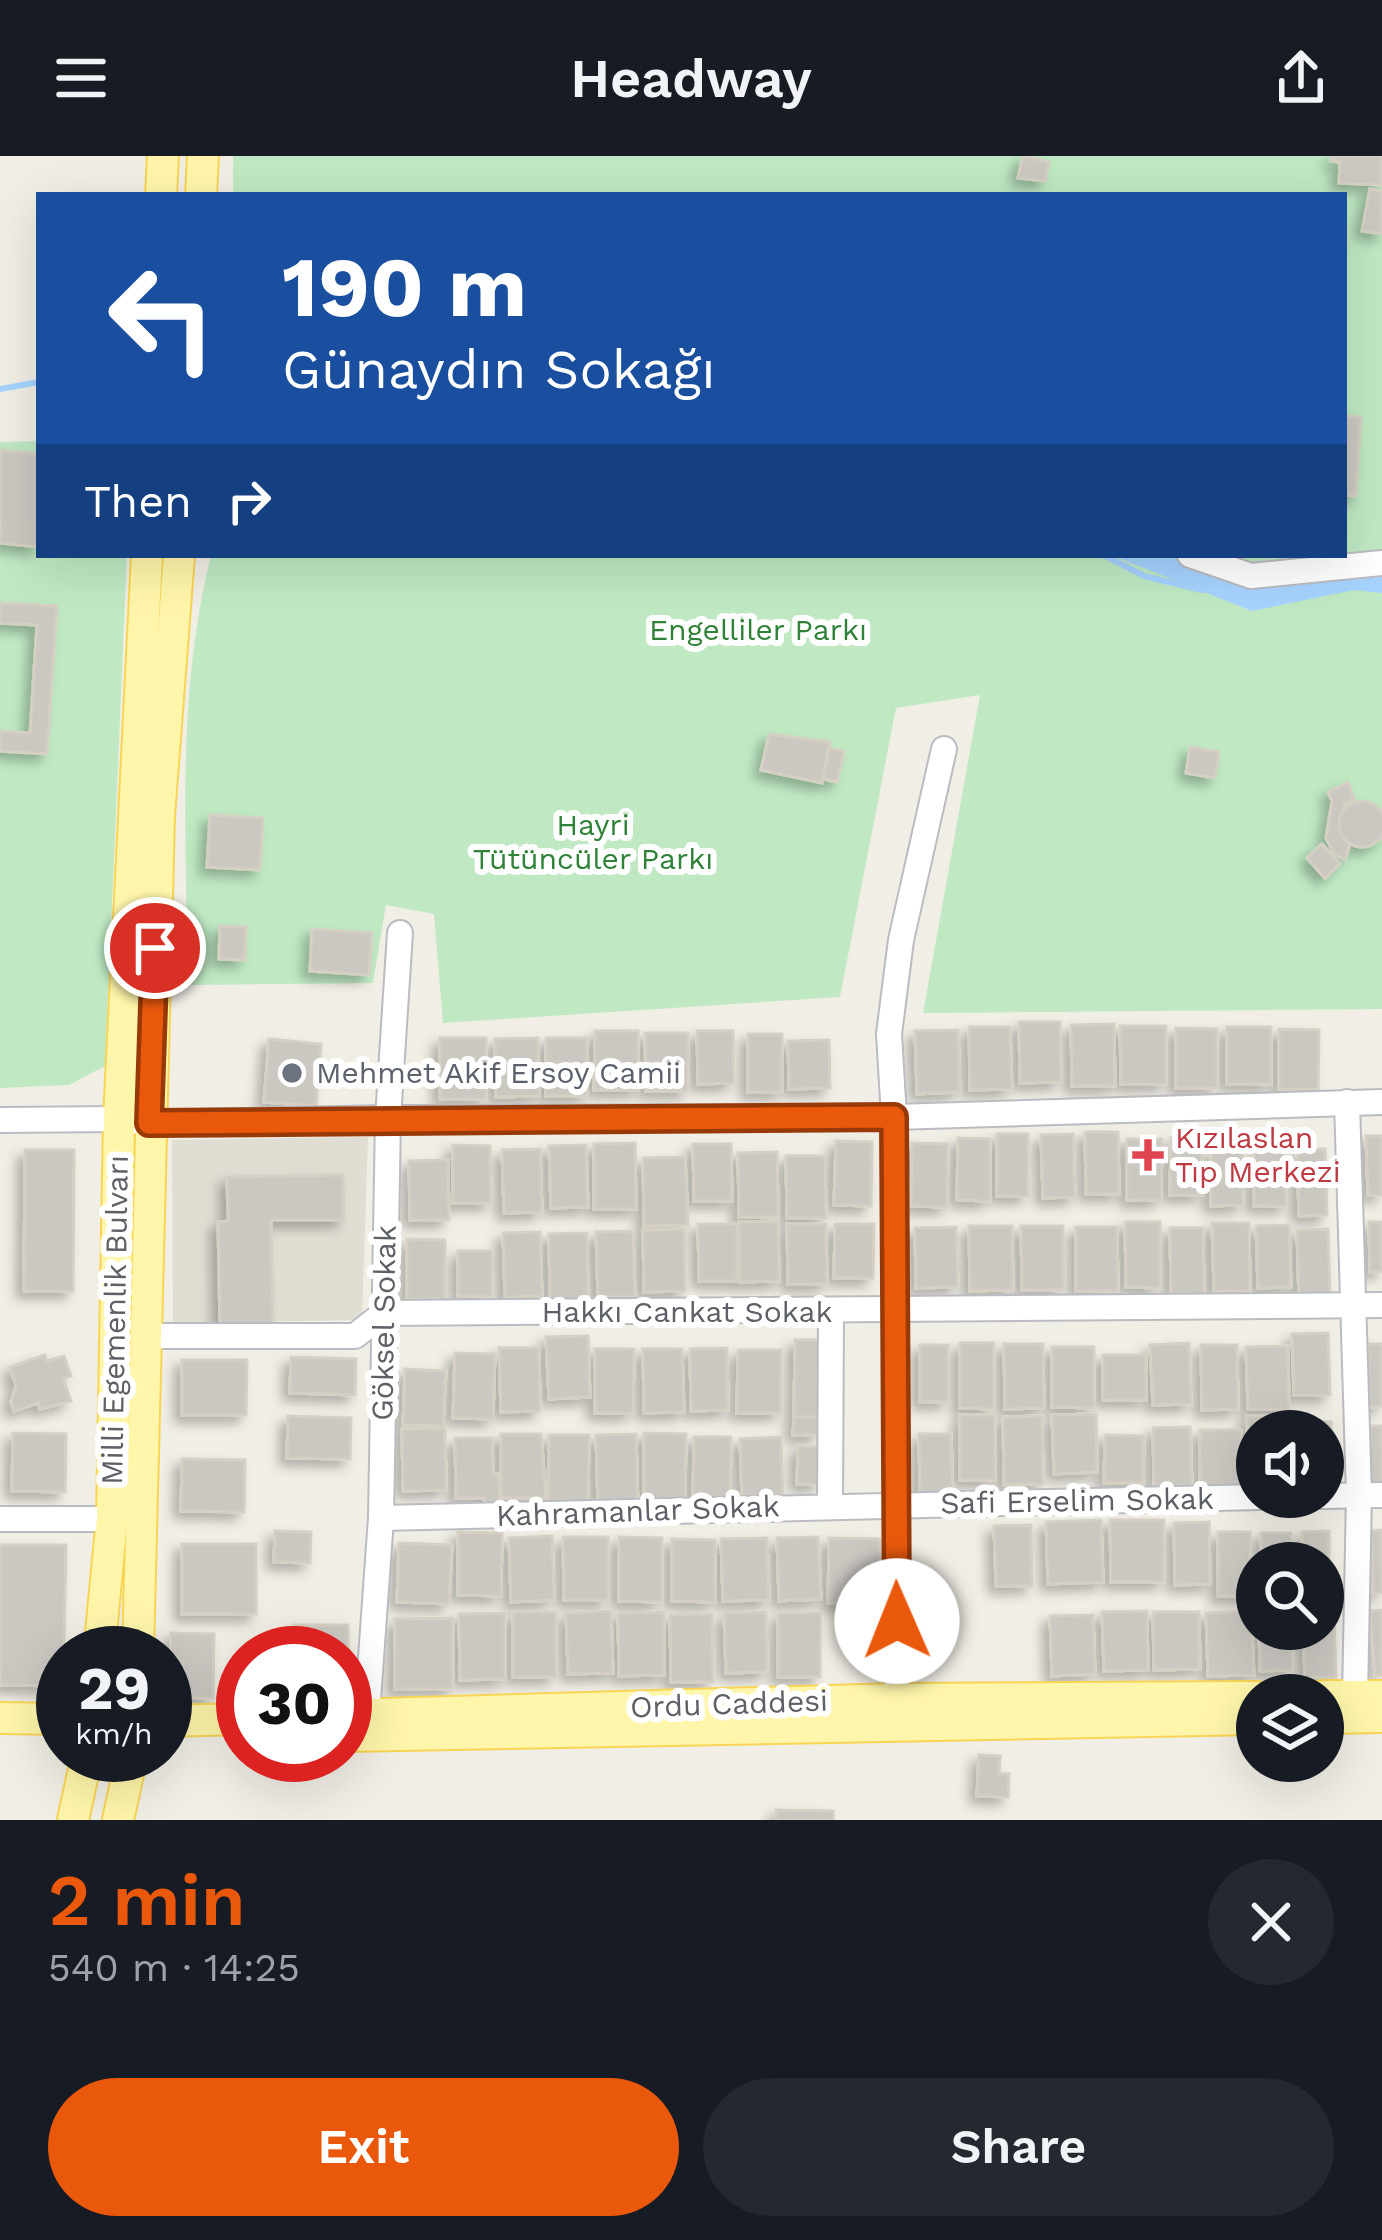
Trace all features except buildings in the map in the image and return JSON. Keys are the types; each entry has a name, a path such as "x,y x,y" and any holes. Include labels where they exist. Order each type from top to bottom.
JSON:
{"main road":[{"path":"161,192 163,156"},
{"path":"201,192 203,156"},
{"name":"Milli Egemenlik Bulvarı","path":"139,1626 144,1336 134,1121 147,558"},
{"name":"Milli Egemenlik Bulvarı","path":"102,1626 134,1121 179,558"},
{"name":"Ordu Caddesi","path":"372,1714 897,1699 1236,1697"},
{"path":"1344,1718 1382,1717"},
{"path":"0,1718 36,1719"},
{"name":"Ordu Caddesi","path":"372,1735 1236,1719"},
{"path":"0,1739 36,1739"},
{"path":"73,1820 81,1782"},
{"path":"118,1820 126,1782"}],"street":[{"path":"1199,558 1251,576 1382,563"},
{"path":"897,1699 894,1117 889,1034 902,940 944,749"},
{"name":"Göksel Sokak","path":"367,1626 381,1518 388,1118 400,933"},
{"path":"1348,1102 1354,1305 1370,1495 1369,1696"},
{"path":"0,1120 894,1117 1382,1102"},
{"name":"Hakkı Cankat Sokak","path":"144,1336 355,1336 384,1313 1382,1305"},
{"path":"830,1506 831,1311"},
{"name":"Safi Erselim Sokak","path":"896,1504 1236,1497"},
{"name":"Kahramanlar Sokak","path":"381,1518 896,1504"},
{"path":"0,1519 112,1519"}],"shaded area":[{"path":"368,1137 362,1320 173,1323 172,1140"}],"green space":[{"path":"233,156 1382,156 1382,1009 923,1013 980,695 896,708 840,997 443,1023 434,914 386,905 373,983 188,985 188,715 192,661 210,558 1347,558 1347,192 233,192"},
{"path":"36,441 36,558 127,558 105,1066 69,1085 0,1088 0,442"}],"water":[{"path":"1119,558 1187,558 1252,584 1382,565 1382,593 1354,590 1252,611"}],"waterway":[{"path":"0,389 36,383"},
{"path":"1110,558 1144,576 1202,590"}],"place":[{"name":"Mehmet Akif Ersoy Camii","path":"292,1073"},
{"name":"Kızılaslan Tıp Merkezi","path":"1148,1155"}],"route":[{"path":"155,948 149,1123 894,1117 897,1621"}],"park label":[{"name":"Engelliler Parkı","path":"758,630"},
{"name":"Hayri Tütüncüler Parkı","path":"593,842"}]}
